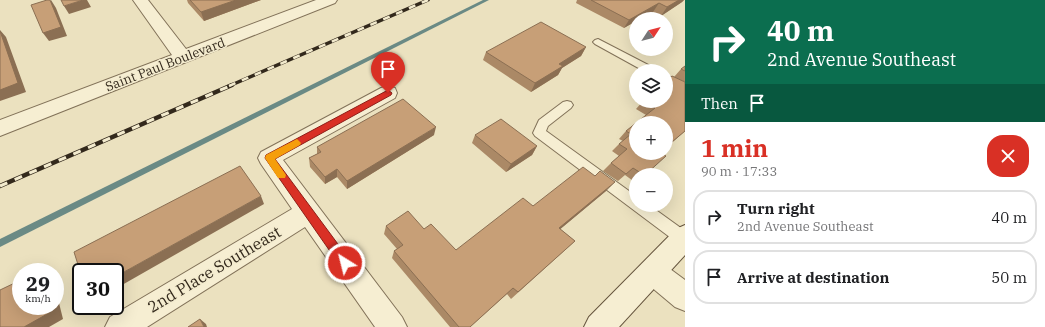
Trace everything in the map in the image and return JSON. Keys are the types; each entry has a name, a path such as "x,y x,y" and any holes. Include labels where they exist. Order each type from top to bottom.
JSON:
{"street":[{"path":"140,0 183,57"},
{"name":"Saint Paul Boulevard","path":"0,128 330,0"},
{"path":"388,93 269,158 392,327"},
{"name":"2nd Place Southeast","path":"120,327 308,212"},
{"path":"599,327 684,238"},
{"path":"653,272 685,298"}],"lane":[{"path":"598,42 639,64"},
{"path":"673,83 685,89"},
{"path":"566,105 542,123 539,133 629,198"},
{"path":"648,212 684,238"}],"building":[{"path":"50,0 61,27 43,33 31,5"},
{"path":"61,0 83,0 64,6"},
{"path":"190,0 236,0 201,12"},
{"path":"591,0 679,0 667,7 659,3 643,12 629,12 629,20"},
{"path":"541,22 586,47 559,64 563,66 535,83 486,52"},
{"path":"0,31 18,83 0,90"},
{"path":"673,76 685,82 685,131 673,141 673,116 645,116 655,108 673,108"},
{"path":"403,99 436,127 347,181 337,169 325,177 309,158 321,152 317,147"},
{"path":"501,119 537,146 511,164 475,135"},
{"path":"629,136 629,160 662,160 653,168 629,168 629,171 626,174 611,163 627,149 619,144"},
{"path":"240,166 261,196 124,272 124,263 78,263 74,252"},
{"path":"583,167 595,176 600,171 615,182 559,228 575,241 518,292 513,288 470,327 459,327 394,251 403,245 386,226 408,211 424,229 431,224 456,250 523,198 533,206"},
{"path":"12,284 12,315 45,315 24,327 0,327 0,290"},
{"path":"200,319 204,327 188,327"}],"waterway":[{"path":"0,243 487,0"}],"railway":[{"path":"229,86 428,0"},
{"path":"0,186 232,85"}],"slow traffic":[{"path":"282,175 269,158 297,143"}],"route":[{"path":"345,263 269,158 388,93"}]}
